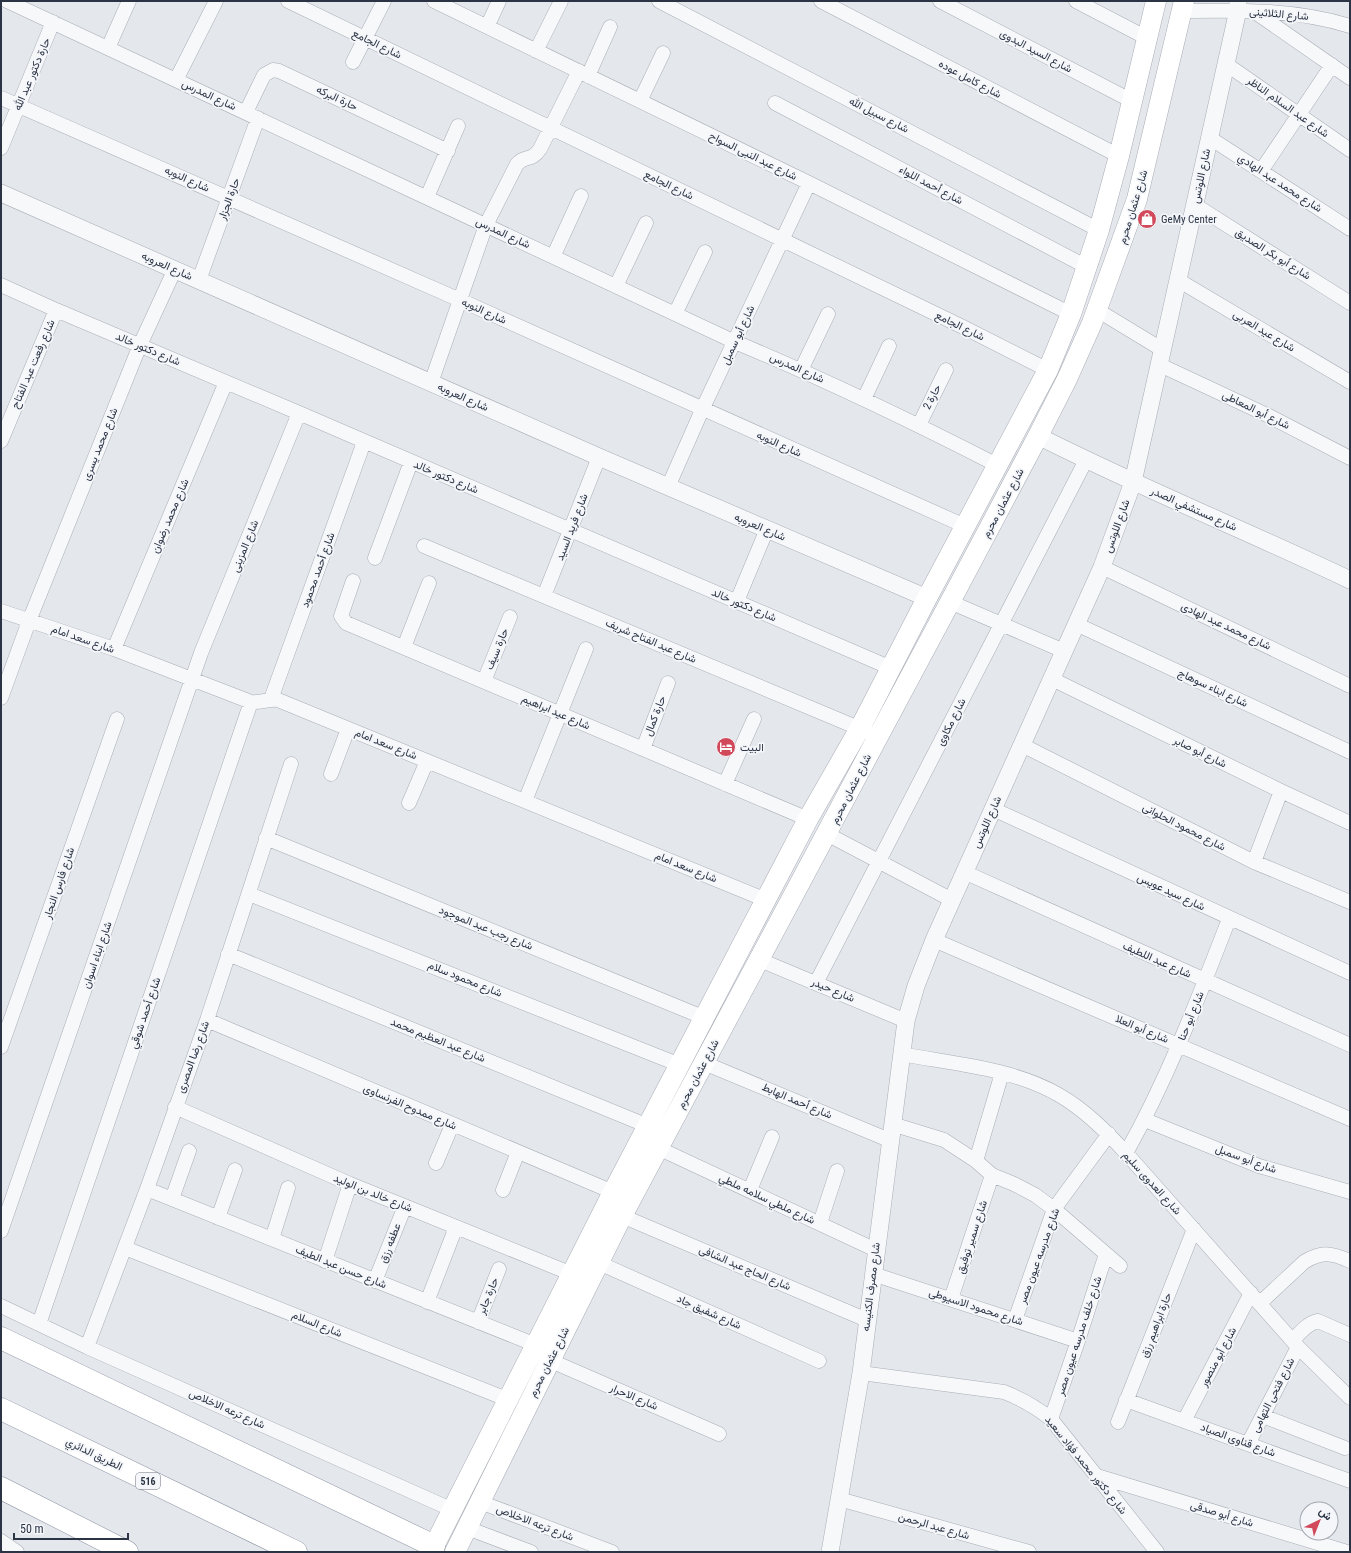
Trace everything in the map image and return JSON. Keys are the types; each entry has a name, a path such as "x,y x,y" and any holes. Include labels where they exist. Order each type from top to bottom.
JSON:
{"highway":[{"path":"1,1338 432,1549"},
{"name":"الطريق الدائري","path":"1,1409 296,1552"},
{"path":"1,1488 128,1552"}],"main road":[{"name":"شارع عثمان محرم","path":"432,1549 614,1192 808,819 860,728 1048,370 1071,314 1099,230 1119,156 1156,1"},
{"name":"شارع عثمان محرم","path":"455,1552 549,1360 622,1216 827,834 1067,379 1096,310 1137,199 1183,6"}],"street":[{"name":"شارع المدرس","path":"8,1 735,342 864,399 997,465"},
{"path":"108,48 129,1"},
{"path":"176,80 216,1"},
{"name":"شارع الجامع","path":"288,1 963,327 1048,370"},
{"path":"353,62 384,1"},
{"name":"شارع عبد النبى السواح","path":"434,1 809,183 1071,314"},
{"path":"487,27 499,1"},
{"path":"536,51 561,1"},
{"name":"شارع سبيل الله","path":"659,1 1099,230"},
{"name":"شارع كامل عوده","path":"822,1 1119,156"},
{"name":"شارع السيد البدوى","path":"940,1 1132,101"},
{"path":"1076,1 1147,38"},
{"name":"شارع الثلاثينى","path":"1183,6 1238,6 1255,12 1307,16 1350,26"},
{"name":"شارع اللوتس","path":"906,1021 916,986 934,940 1102,567 1133,482 1238,6"},
{"path":"1255,12 1350,78"},
{"name":"حارة دكتور عبد الله","path":"1,148 53,22"},
{"path":"431,383 486,225 516,164 520,160 532,158 536,154 610,27"},
{"path":"640,101 663,54"},
{"name":"شارع عبد السلام الناظر","path":"1226,64 1350,150"},
{"path":"1261,171 1332,65"},
{"name":"حارة البركه","path":"252,115 264,75 273,70 279,71 448,151"},
{"name":"شارع النوبه","path":"1,98 460,300 702,410 965,526"},
{"name":"شارع أحمد اللواء","path":"775,103 1087,267"},
{"name":"حارة الجزار","path":"200,280 230,198 252,115"},
{"path":"427,197 458,126"},
{"name":"شارع محمد عبد الهادي","path":"1210,138 1350,229"},
{"name":"شارع أبو سمبل","path":"668,487 702,410 809,183"},
{"name":"شارع العروبه","path":"1,193 599,457 927,598"},
{"path":"553,257 581,196"},
{"name":"شارع أبو بكر الصديق","path":"1195,205 1350,303"},
{"path":"616,286 646,223"},
{"path":"675,314 705,252"},
{"name":"شارع محمد يسرى","path":"1,698 29,621 140,345 175,269"},
{"name":"شارع عيد العربى","path":"1178,280 1350,382"},
{"name":"شارع دكتور خالد","path":"1,285 56,310 891,668"},
{"name":"شارع رفعت عبد الفتاح","path":"1,441 56,310"},
{"name":"شارع أبو المعاطى","path":"1096,310 1161,357 1350,458"},
{"path":"801,370 828,314"},
{"path":"864,399 889,346"},
{"name":"حارة 2","path":"919,425 946,370"},
{"name":"شارع محمد رضوان","path":"114,649 226,382"},
{"name":"شارع المزينى","path":"192,679 201,653 299,414"},
{"name":"شارع مستشفي الصدر","path":"1038,436 1133,482 1269,542 1350,580"},
{"name":"شارع أحمد محمود","path":"271,699 364,442"},
{"name":"شارع فريد السيد","path":"544,596 599,457"},
{"name":"شارع مكاوى","path":"816,983 1086,460"},
{"path":"375,558 411,462"},
{"path":"737,601 767,529"},
{"name":"شارع عبد الفتاح شريف","path":"424,546 878,736"},
{"name":"شارع محمد عبد الهادى","path":"1102,567 1350,686"},
{"name":"شارع عيد ابراهيم","path":"353,581 341,616 346,623 808,819"},
{"path":"404,647 429,583"},
{"path":"950,602 1064,651"},
{"name":"شارع سعد امام","path":"1,611 114,649 251,702 264,702 271,699 278,700 766,900"},
{"name":"حارة سيف","path":"484,681 510,617"},
{"name":"شارع ابناء سوهاج","path":"1076,624 1350,752"},
{"path":"525,801 586,649"},
{"name":"شارع ابناء اسوان","path":"1,1231 192,679"},
{"name":"شارع أبو صابر","path":"1052,679 1280,791 1350,823"},
{"name":"حارة كمال","path":"643,749 668,683"},
{"name":"شارع أحمد شوقي","path":"39,1324 251,702"},
{"name":"شارع فارس النجار","path":"1,1047 117,719"},
{"path":"725,784 754,719"},
{"path":"331,774 348,729"},
{"name":"شارع محمود الحلوانى","path":"1022,745 1254,862 1350,902"},
{"path":"409,803 427,761"},
{"name":"شارع رضا المصرى","path":"87,1347 147,1189 207,1020 291,764"},
{"path":"1254,862 1280,791"},
{"name":"شارع سيد عويس","path":"993,809 1350,974"},
{"path":"827,834 952,900"},
{"name":"شارع رجب عبد الموجود","path":"266,838 705,1018"},
{"name":"شارع عبد اللطيف","path":"964,872 1205,982 1350,1046"},
{"name":"شارع محمود سلام","path":"249,894 680,1065"},
{"name":"شارع أبو حنا","path":"1126,1153 1145,1120 1180,1045 1229,919"},
{"name":"شارع أبو العلا","path":"934,940 1350,1119"},
{"name":"شارع عبد العظيم محمد","path":"228,954 648,1126"},
{"name":"شارع حيدر","path":"760,960 906,1021"},
{"name":"شارع ممدوح الفرنساوى","path":"207,1020 452,1125 614,1192"},
{"name":"شارع مصرف الكنيسه","path":"830,1552 861,1373 890,1132 906,1021"},
{"name":"شارع العدوى سليم","path":"901,1054 1002,1073 1031,1082 1060,1095 1086,1113 1126,1153 1296,1343 1350,1398"},
{"name":"شارع أحمد الهابط","path":"704,1063 890,1132 944,1140 976,1161 992,1175 1035,1195 1054,1209 1120,1266"},
{"path":"976,1161 1002,1073"},
{"name":"شارع خالد بن الوليد","path":"175,1107 350,1184 572,1274"},
{"name":"شارع أبو سمبل","path":"1145,1120 1259,1166 1350,1192"},
{"path":"436,1163 452,1125"},
{"name":"شارع مدرسه عيون مصر","path":"1015,1320 1054,1209 1108,1134"},
{"path":"750,1190 772,1137"},
{"name":"شارع ملطي سلامه ملطي","path":"658,1148 876,1250"},
{"path":"172,1199 189,1151"},
{"path":"502,1190 518,1152"},
{"path":"218,1218 235,1170"},
{"path":"820,1223 837,1171"},
{"name":"شارع سمير توفيق","path":"952,1299 992,1175"},
{"path":"325,1261 350,1184"},
{"path":"272,1239 288,1188"},
{"name":"شارع حسن عبد الطيف","path":"147,1189 536,1345"},
{"name":"عطفه رزق","path":"375,1281 405,1206"},
{"name":"شارع الحاج عبد الشافى","path":"622,1216 867,1320"},
{"path":"427,1302 456,1227"},
{"name":"حارة ابراهيم رزق","path":"1118,1422 1194,1229"},
{"name":"شارع السلام","path":"125,1248 509,1400"},
{"name":"شارع خلف مدرسه عيون مصر","path":"1051,1419 1078,1342 1106,1254"},
{"name":"شارع أبو منصور","path":"1184,1421 1256,1298 1313,1257 1322,1254 1332,1254 1350,1261"},
{"name":"شارع شفيق جاد","path":"599,1263 819,1361"},
{"name":"حارة جابر","path":"478,1322 499,1269"},
{"name":"شارع محمود الاسيوطى","path":"873,1274 1078,1342"},
{"name":"شارع ترعه الاخلاص","path":"1,1306 87,1347 453,1510"},
{"name":"شارع فتحى التهامى","path":"1248,1444 1263,1416 1296,1343 1308,1325 1312,1322 1318,1321 1350,1335"},
{"name":"شارع الاحرار","path":"549,1360 719,1434"},
{"name":"شارع دكتور محمد فؤاد سعيد","path":"861,1373 1004,1392 1020,1398 1051,1419 1157,1552"},
{"name":"شارع قناوى الصياد","path":"1126,1400 1350,1481"},
{"path":"1263,1416 1345,1448"},
{"name":"شارع أبو صدقى","path":"1097,1476 1347,1552"},
{"name":"شارع عبد الرحمن","path":"839,1499 1029,1552"},
{"name":"شارع ترعه الاخلاص","path":"480,1502 612,1552"},
{"path":"467,1528 532,1552"}],"place":[{"name":"GeMy Center","path":"1147,219"},
{"name":"البيت","path":"726,747"}]}
